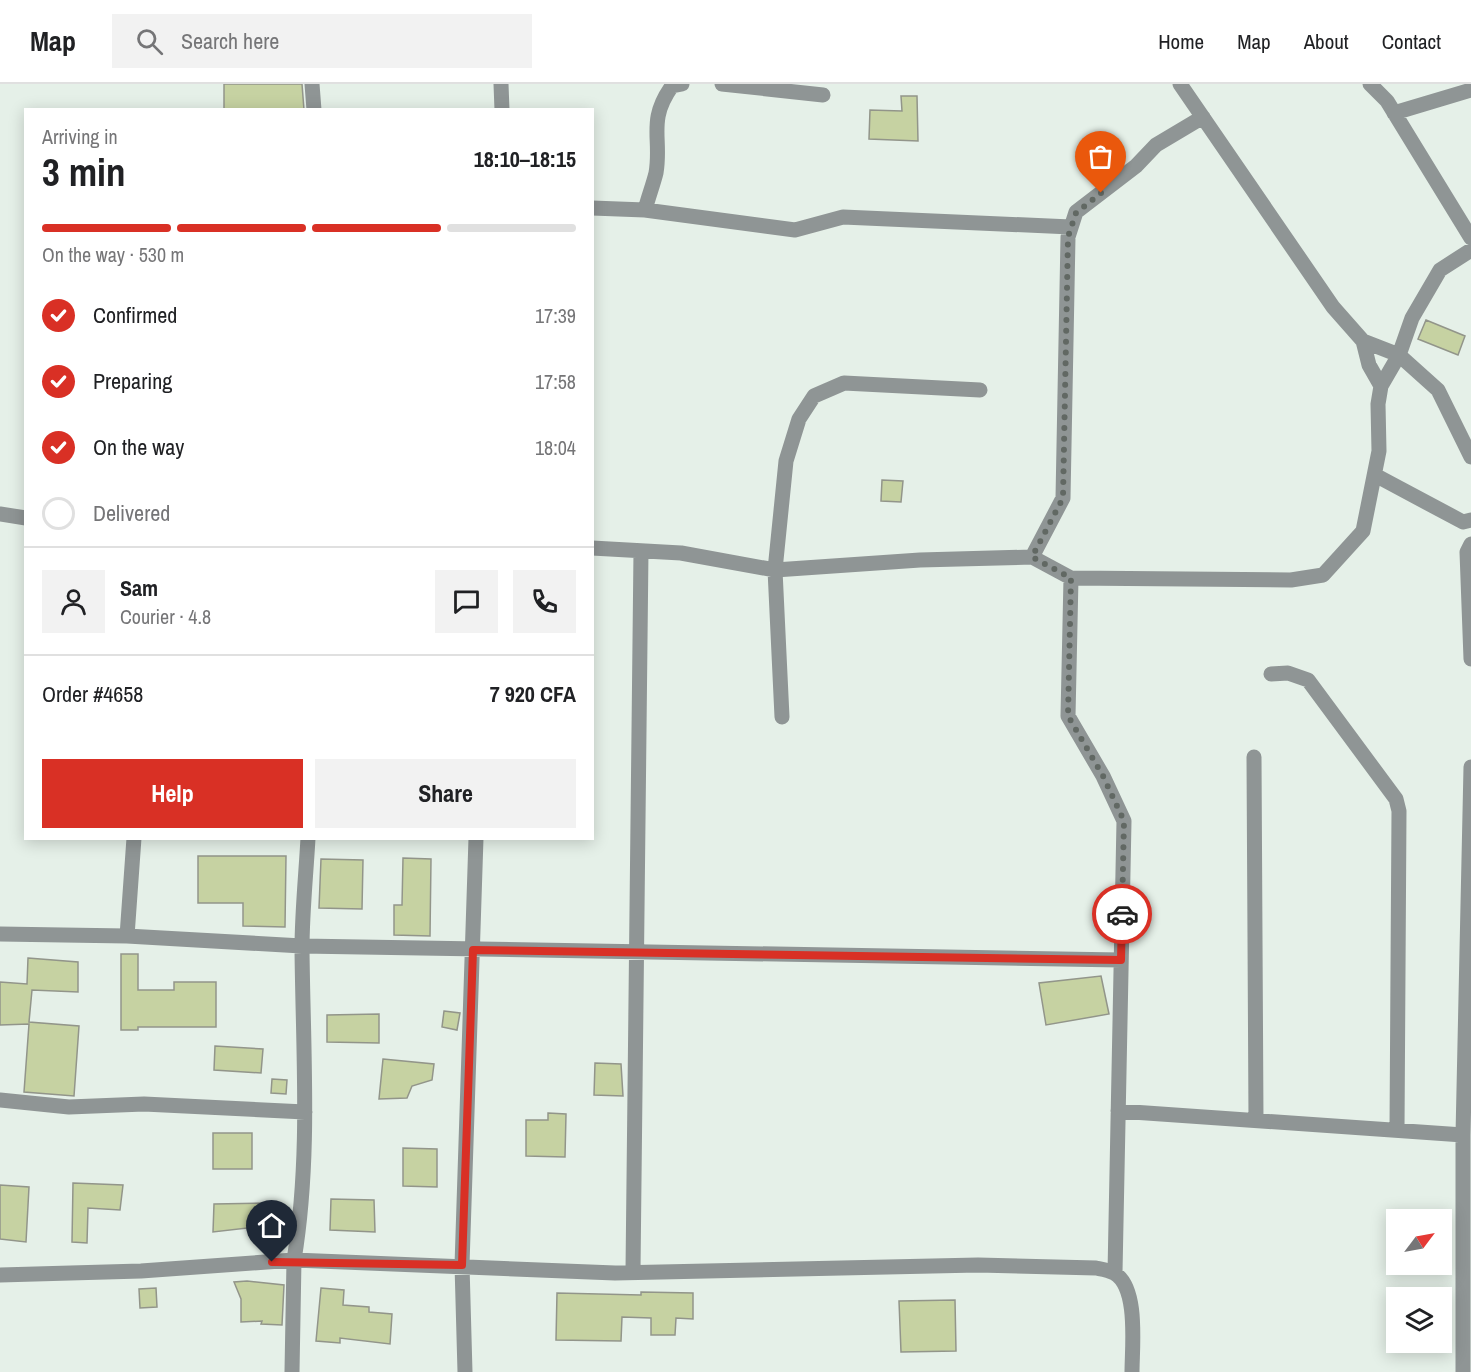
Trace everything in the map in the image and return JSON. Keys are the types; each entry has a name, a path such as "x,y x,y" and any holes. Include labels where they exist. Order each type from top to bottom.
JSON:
{"street":[{"path":"312,84 314,108"},
{"path":"501,84 502,108"},
{"path":"645,210 656,171 655,131 661,102 672,86 682,84"},
{"path":"722,84 823,95"},
{"path":"1180,84 1333,307 1363,341 1399,355 1438,390 1471,458"},
{"path":"1370,84 1387,101 1471,238"},
{"path":"1394,113 1471,90"},
{"path":"1032,557 1063,498 1068,237 1076,213 1136,166 1156,145 1203,117"},
{"path":"594,208 645,210 795,230 843,217 1071,227"},
{"path":"594,549 681,553 775,570 920,560 1032,557 1071,578 1291,580 1323,575 1363,531 1379,451 1378,404 1381,386 1399,355 1412,318 1440,270 1471,250"},
{"path":"1363,341 1369,365 1381,386"},
{"path":"782,717 775,570 786,461 799,419 814,396 844,383 980,390"},
{"path":"1375,475 1463,522 1471,520"},
{"path":"0,514 24,518"},
{"path":"1471,544 1467,552 1471,659"},
{"path":"633,1270 639,952 642,551"},
{"path":"1071,578 1068,716 1103,776 1124,821 1115,1273"},
{"path":"1271,674 1288,673 1308,680 1398,805 1397,1130"},
{"path":"1254,757 1256,1120"},
{"path":"1463,1372 1467,1292 1466,1129 1471,767"},
{"path":"127,936 134,840"},
{"path":"292,1372 294,1260 302,1209 305,1112 302,946 308,840"},
{"path":"465,1372 462,1265 476,840"},
{"path":"0,934 127,936 302,946 473,950 1121,960"},
{"path":"0,1100 69,1107 144,1104 305,1112"},
{"path":"1118,1111 1397,1130 1466,1129"},
{"path":"0,1275 141,1271 294,1260 462,1265 615,1273 633,1270 978,1265 1096,1268 1115,1273 1125,1283 1132,1307 1132,1372"}],"building":[{"path":"224,84 302,84 304,108 224,108"},
{"path":"901,96 917,96 918,141 869,139 870,110 902,111"},
{"path":"1426,320 1465,336 1458,355 1418,339"},
{"path":"882,480 903,481 901,502 881,501"},
{"path":"198,856 286,856 285,927 243,926 243,903 198,903"},
{"path":"403,858 431,859 430,936 394,935 394,905 402,905"},
{"path":"321,859 363,860 362,909 319,908"},
{"path":"121,954 138,954 138,990 174,990 174,982 216,982 216,1027 138,1027 138,1030 121,1030"},
{"path":"28,958 78,962 78,992 32,990 29,1022 79,1026 74,1096 24,1092 29,1024 0,1025 0,982 27,984"},
{"path":"1101,976 1109,1014 1046,1025 1039,983"},
{"path":"444,1011 460,1013 457,1030 442,1027"},
{"path":"379,1014 379,1043 327,1042 327,1015"},
{"path":"215,1046 263,1049 261,1073 214,1070"},
{"path":"383,1059 434,1064 432,1080 412,1086 407,1098 379,1099"},
{"path":"595,1063 621,1064 623,1096 594,1095"},
{"path":"272,1079 287,1080 286,1094 271,1093"},
{"path":"548,1113 566,1114 565,1157 526,1156 526,1120 548,1120"},
{"path":"213,1133 252,1133 252,1169 213,1169"},
{"path":"403,1148 437,1149 437,1187 403,1186"},
{"path":"73,1183 123,1185 120,1210 88,1208 87,1243 72,1242"},
{"path":"0,1185 29,1187 26,1242 0,1239"},
{"path":"331,1199 374,1200 375,1232 330,1230"},
{"path":"266,1203 264,1226 213,1232 214,1204"},
{"path":"273,1227 286,1227 286,1243 273,1242"},
{"path":"234,1282 284,1285 282,1325 261,1324 262,1321 241,1322 241,1299"},
{"path":"156,1288 157,1307 140,1308 139,1289"},
{"path":"321,1288 344,1290 343,1305 369,1307 369,1312 392,1314 390,1344 340,1338 340,1343 316,1341"},
{"path":"641,1292 693,1293 693,1319 676,1318 675,1335 651,1335 651,1318 622,1317 621,1341 556,1340 557,1293 641,1295"},
{"path":"955,1300 956,1351 901,1352 899,1301"}],"way so far":[{"path":"1101,193 1076,213 1068,237 1063,498 1032,557 1071,578 1068,716 1103,776 1124,821 1122,914"}],"route":[{"path":"272,1262 294,1260 462,1265 473,950 1121,960 1122,914"}]}
